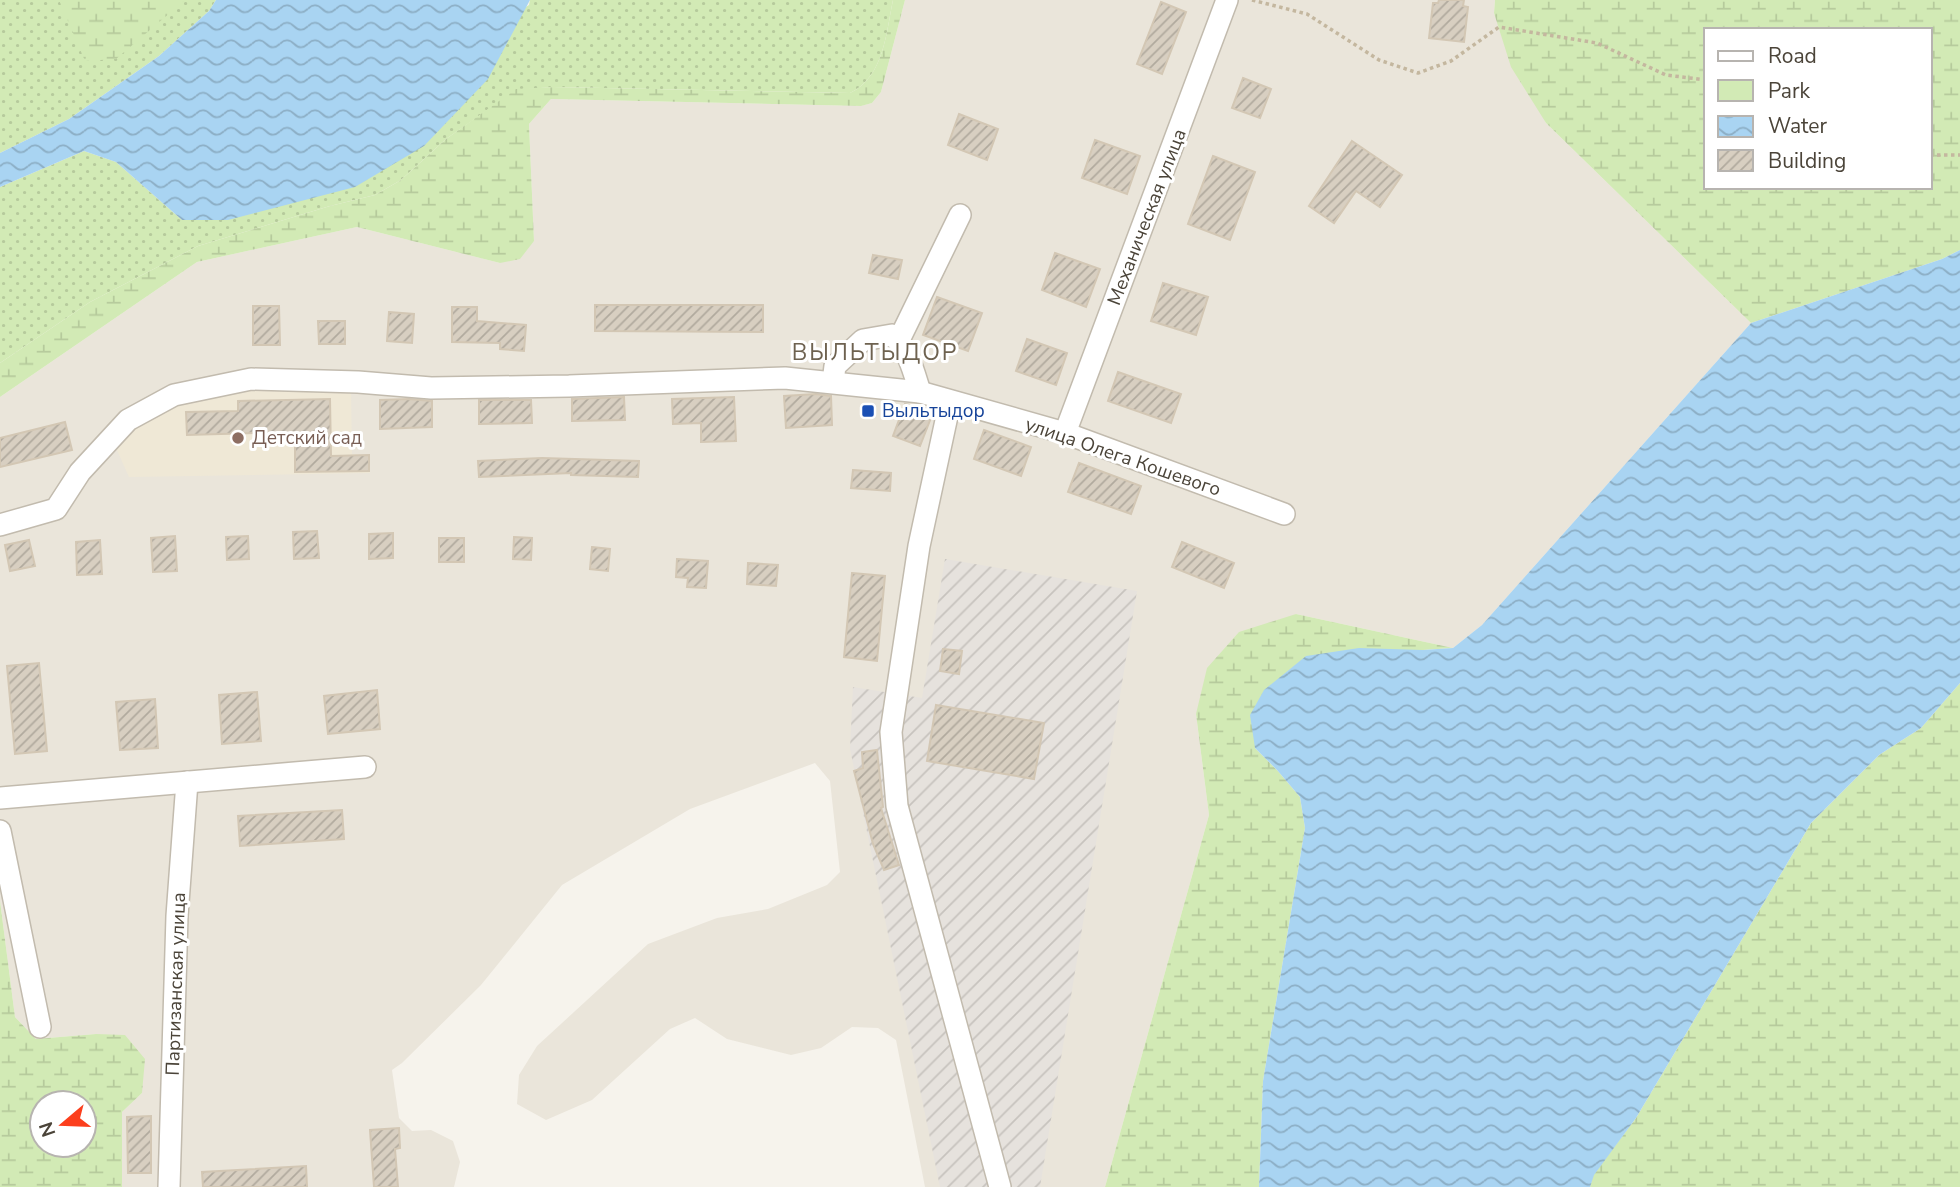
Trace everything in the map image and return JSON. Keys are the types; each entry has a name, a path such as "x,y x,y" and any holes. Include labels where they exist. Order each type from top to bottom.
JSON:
{"street":[{"name":"Механическая улица","path":"1065,433 1227,0"},
{"path":"899,340 960,215"},
{"path":"832,382 835,366 863,340 891,335 899,340 906,352 920,392"},
{"name":"улица Олега Кошевого","path":"0,524 56,509 80,472 128,419 174,395 251,379 358,382 431,388 785,378 920,392 1065,433 1284,514"},
{"path":"950,402 919,546 891,732 897,806 1000,1187"},
{"path":"0,798 365,767"},
{"name":"Партизанская улица","path":"169,1187 177,916 187,782"},
{"path":"0,831 40,1027"}],"path":[{"path":"1252,0 1307,14 1379,60 1418,74 1451,61 1499,27 1597,43 1666,75 1704,80"},
{"path":"1932,155 1960,155"}],"shaded area":[{"path":"905,0 1495,0 1494,13 1546,123 1751,323 1482,625 1453,648 1296,614 1196,714 1209,815 1105,1187 925,1187 896,1040 878,1028 852,1027 821,1048 791,1055 727,1039 695,1018 670,1029 592,1100 546,1120 517,1104 519,1075 537,1046 648,944 717,918 768,909 827,885 840,872 830,781 815,763 690,809 562,885 481,985 392,1070 399,1118 412,1131 431,1130 453,1141 460,1162 454,1187 122,1187 122,1112 142,1093 96,1034 36,1039 15,1017 0,901 0,397 197,262 357,227 500,263 534,241 529,124 551,99 860,106 872,103 881,92"},
{"name":"Детский сад","path":"274,388 351,389 352,454 370,455 370,473 129,477 116,448 133,427 176,406 178,400"},
{"path":"945,559 1137,591 1040,1187 940,1187 850,749 853,687 922,698"}],"green space":[{"path":"0,0 216,0 209,11 159,56 69,119 0,153"},
{"path":"59,0 185,0 116,59 85,61"},
{"path":"530,0 893,0 877,65 861,86 850,93 553,87 516,90 446,139 401,180 375,195 198,246 90,302 0,363 0,187 84,151 116,162 182,220 529,5"},
{"path":"893,0 905,0 881,92 872,103 861,106 551,99 529,124 534,241 520,259 500,263 357,227 197,262 0,397 0,363 90,302 198,246 375,195 401,180 446,139 516,89 553,87 850,93 861,86 877,65"},
{"path":"1495,0 1960,0 1960,250 1942,259 1751,323 1546,123 1511,67 1494,13"},
{"path":"1296,614 1453,648 1423,650 1255,748 1300,797 1305,828 1263,1081 1259,1187 1105,1187 1209,815 1196,714 1207,668 1239,632"},
{"path":"1960,683 1960,1187 1590,1187 1593,1175 1636,1118 1811,823 1879,755 1921,728"},
{"path":"0,901 15,1017 36,1039 96,1034 125,1035 145,1059 142,1093 122,1112 122,1187 0,1187"}],"water":[{"path":"216,0 530,0 488,79 424,146 355,187 228,220 182,220 116,162 84,151 0,187 0,153 69,119 159,56 209,11"},
{"path":"1960,250 1960,683 1921,728 1879,755 1811,823 1636,1118 1594,1175 1590,1187 1259,1187 1263,1081 1305,828 1300,797 1255,748 1250,715 1264,690 1306,656 1359,648 1453,648 1482,625 1751,323 1942,259"}],"building":[{"path":"1439,0 1464,0 1463,6 1468,7 1464,42 1429,38 1433,3 1438,3"},
{"path":"1161,2 1186,12 1162,74 1137,64"},
{"path":"1243,78 1271,89 1260,118 1232,108"},
{"path":"959,114 998,129 987,160 948,145"},
{"path":"1095,140 1140,156 1127,194 1082,178"},
{"path":"1352,141 1402,175 1380,207 1356,191 1334,223 1309,206"},
{"path":"1213,156 1255,172 1230,240 1188,224"},
{"path":"1055,253 1100,269 1086,307 1042,290"},
{"path":"873,255 902,260 898,279 869,273"},
{"path":"1163,283 1208,297 1196,335 1151,321"},
{"path":"937,297 982,313 968,351 923,335"},
{"path":"595,305 763,305 763,332 595,331"},
{"path":"253,306 279,306 280,345 253,345"},
{"path":"452,307 477,307 477,321 526,325 524,351 500,349 500,343 452,342"},
{"path":"389,312 414,314 412,343 387,341"},
{"path":"318,321 345,321 345,344 319,344"},
{"path":"1027,339 1067,353 1056,385 1016,371"},
{"path":"1118,372 1181,394 1171,423 1108,401"},
{"path":"784,396 831,396 832,425 786,428"},
{"path":"624,397 625,420 572,421 572,399"},
{"path":"734,397 736,441 701,442 701,423 673,424 672,399"},
{"path":"330,399 331,456 369,455 369,471 295,472 295,432 187,435 186,412 238,411 238,401"},
{"path":"380,400 432,401 432,427 380,429"},
{"path":"479,400 531,400 532,423 479,424"},
{"path":"905,404 934,410 920,446 893,436"},
{"path":"65,422 72,450 0,467 0,438"},
{"path":"984,430 1031,447 1021,476 974,459"},
{"path":"542,458 639,461 638,477 571,473 479,477 478,461"},
{"path":"1079,463 1141,486 1131,514 1068,492"},
{"path":"853,470 891,473 890,491 851,488"},
{"path":"317,531 319,558 294,559 293,532"},
{"path":"393,533 393,558 369,559 369,534"},
{"path":"175,536 177,571 153,572 151,538"},
{"path":"248,536 249,559 227,560 226,537"},
{"path":"514,537 532,538 531,560 513,559"},
{"path":"439,538 464,538 464,562 439,562"},
{"path":"29,540 35,566 10,571 5,545"},
{"path":"100,540 102,574 77,575 76,542"},
{"path":"1182,542 1234,563 1224,588 1172,567"},
{"path":"592,547 610,549 608,571 590,569"},
{"path":"677,559 708,561 706,588 687,587 688,578 676,577"},
{"path":"748,563 778,565 776,586 747,584"},
{"path":"852,573 885,576 877,661 844,657"},
{"path":"943,649 962,651 959,674 940,671"},
{"path":"39,663 47,751 15,754 7,666"},
{"path":"377,690 380,729 328,734 324,696"},
{"path":"257,692 261,741 222,744 219,695"},
{"path":"155,699 158,748 120,750 116,702"},
{"path":"936,705 1044,723 1034,779 927,761"},
{"path":"877,750 881,808 899,865 884,870 873,844 854,771 863,768 862,752"},
{"path":"342,810 344,839 240,846 238,816"},
{"path":"151,1116 151,1173 128,1173 127,1117"},
{"path":"399,1128 400,1148 395,1149 398,1187 374,1187 370,1130"},
{"path":"306,1166 307,1187 203,1187 202,1172"}],"place":[{"name":"Выльтыдор","path":"868,411"},
{"name":"Детский сад","path":"238,438"}],"district":[{"name":"ВЫЛЬТЫДОР","path":"875,352"}]}
